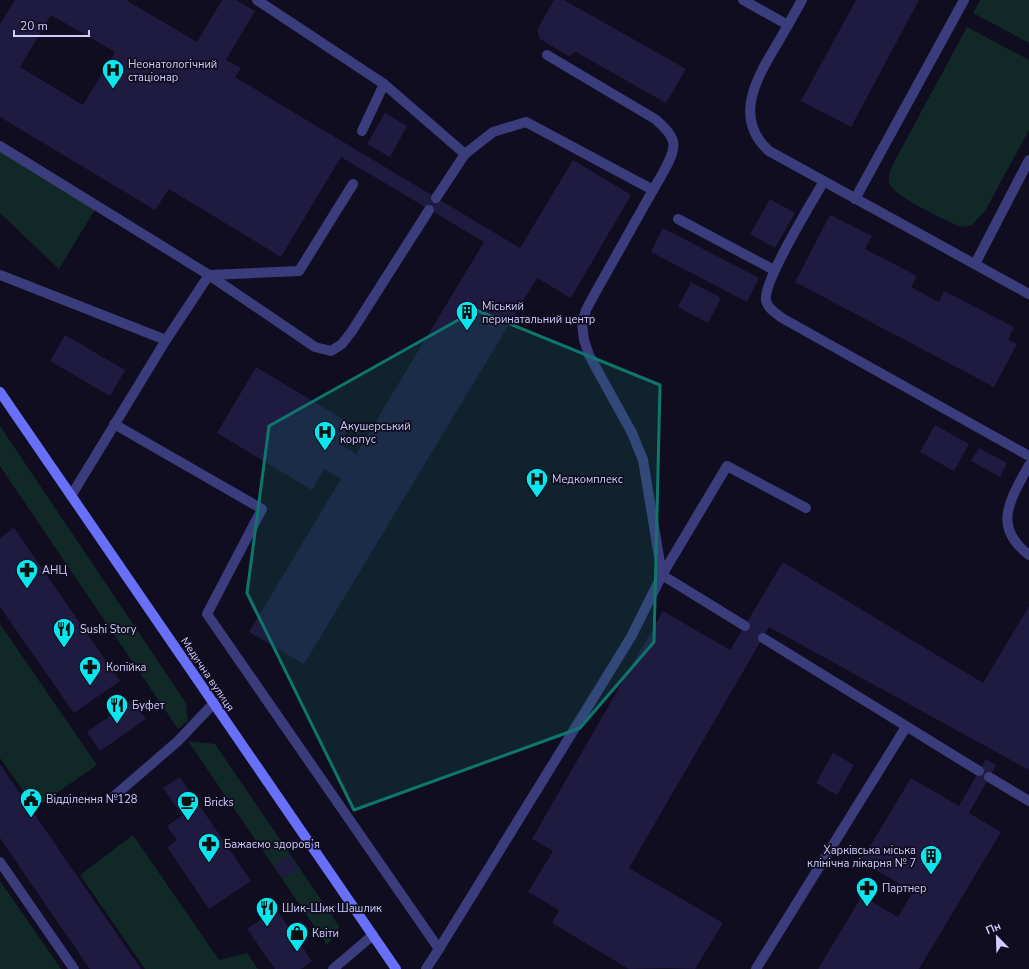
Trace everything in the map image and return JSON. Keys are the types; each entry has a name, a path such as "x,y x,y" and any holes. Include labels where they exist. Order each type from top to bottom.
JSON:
{"street":[{"name":"Медична вулиця","path":"0,392 396,969"}],"lane":[{"path":"257,0 384,84 465,154"},
{"path":"743,0 788,25"},
{"path":"802,0 754,89 748,108 750,125 758,139 768,151 1029,294"},
{"path":"855,199 964,0"},
{"path":"547,55 655,119 668,131 674,142 671,156 586,310 582,323 584,340 589,355 619,406 643,460 662,575 745,626"},
{"path":"362,131 384,84"},
{"path":"436,198 465,154 493,132 526,122 653,190"},
{"path":"0,146 209,275 315,347 331,351 342,344 352,331 429,210"},
{"path":"975,264 1029,160"},
{"path":"824,181 774,270 766,290 766,302 782,318 1029,456"},
{"path":"209,275 299,271 353,184"},
{"path":"678,219 774,270"},
{"path":"0,275 166,340"},
{"path":"71,496 166,340 209,275"},
{"path":"114,424 262,509 207,614 439,949"},
{"path":"1029,465 1014,493 1008,514 1007,524 1013,540 1029,554"},
{"path":"426,969 631,637 662,575 727,466 806,508"},
{"path":"763,638 979,771"},
{"path":"112,798 178,741 214,703"},
{"path":"756,969 906,727"},
{"path":"989,777 1029,801"},
{"path":"0,862 74,969"},
{"path":"333,969 373,935"}],"highlighted area":[{"path":"476,310 660,385 654,642 580,728 354,810 247,593 269,426"}],"green space":[{"path":"980,0 1029,0 1029,43 973,13"},
{"path":"967,27 1029,60 1029,130 985,211 972,225 962,227 935,215 902,196 890,185 889,177 893,164"},
{"path":"0,146 97,206 59,269 0,213"},
{"path":"0,426 186,703 188,721 178,729 0,466"},
{"path":"0,624 97,765 35,808 0,758"},
{"path":"188,741 215,744 339,926 337,933 327,945"},
{"path":"133,835 219,960 247,953 258,969 145,969 80,875"},
{"path":"0,881 61,969 0,969"}],"building":[{"name":"Міський перинатальний центр","path":"15,0 126,0 197,42 222,0 236,0 255,11 226,60 241,68 235,77 520,248 573,160 631,195 571,298 537,278 304,664 249,632 341,479 324,469 312,490 217,433 256,367 351,424 339,444 356,454 484,242 341,157 281,257 169,189 155,210 0,117 0,24","holes":["51,15 115,52 83,105 20,67"]},
{"path":"554,0 564,0 686,69 666,103 576,52 568,56 540,39 537,30"},
{"path":"856,0 919,0 851,127 801,101"},
{"path":"385,113 407,126 390,157 367,144"},
{"path":"770,199 795,213 775,248 750,234"},
{"path":"830,215 872,236 865,249 917,276 911,287 939,302 944,291 1014,327 1008,340 1017,344 994,387 795,282"},
{"path":"663,228 759,278 747,302 651,252"},
{"path":"691,282 721,298 708,323 678,307"},
{"path":"65,335 125,370 110,396 50,361"},
{"path":"935,425 969,444 954,471 920,452"},
{"path":"979,448 1007,463 1000,477 971,461"},
{"path":"14,528 120,681 74,713 0,607 0,538"},
{"path":"783,562 983,683 1029,606 1029,770 769,627 629,868 723,923 695,969 629,969 552,923 559,910 528,892 553,851 532,839 663,611 730,650"},
{"name":"Буфет","path":"133,700 146,719 100,751 87,732"},
{"path":"833,753 854,765 837,795 816,783"},
{"name":"Харківська міська клінічна лікарня № 7","path":"986,759 996,765 969,813 1001,832 919,969 818,969 862,896 898,917 913,892 861,861 911,778 959,806"},
{"path":"0,764 141,969 90,969 32,885 0,838"},
{"path":"180,777 251,881 209,909 167,847 177,840 167,826 192,809 182,815 163,788"},
{"path":"289,855 298,869 283,878 274,865"},
{"path":"276,909 312,961 301,969 275,969 247,929"}],"place":[{"name":"Неонатологічний стаціонар","path":"113,90"},
{"name":"Міський перинатальний центр","path":"467,332"},
{"name":"Акушерський корпус","path":"325,452"},
{"name":"Медкомплекс","path":"537,498"},
{"name":"АНЦ","path":"27,590"},
{"name":"Sushi Story","path":"64,648"},
{"name":"Копійка","path":"90,686"},
{"name":"Буфет","path":"117,724"},
{"name":"Відділення №128","path":"31,818"},
{"name":"Bricks","path":"188,822"},
{"name":"Бажаємо здоровʼя","path":"209,864"},
{"name":"Харківська міська клінічна лікарня № 7","path":"931,876"},
{"name":"Партнер","path":"867,908"},
{"name":"Шик-Шик Шашлик","path":"267,928"},
{"name":"Квіти","path":"297,952"}]}
